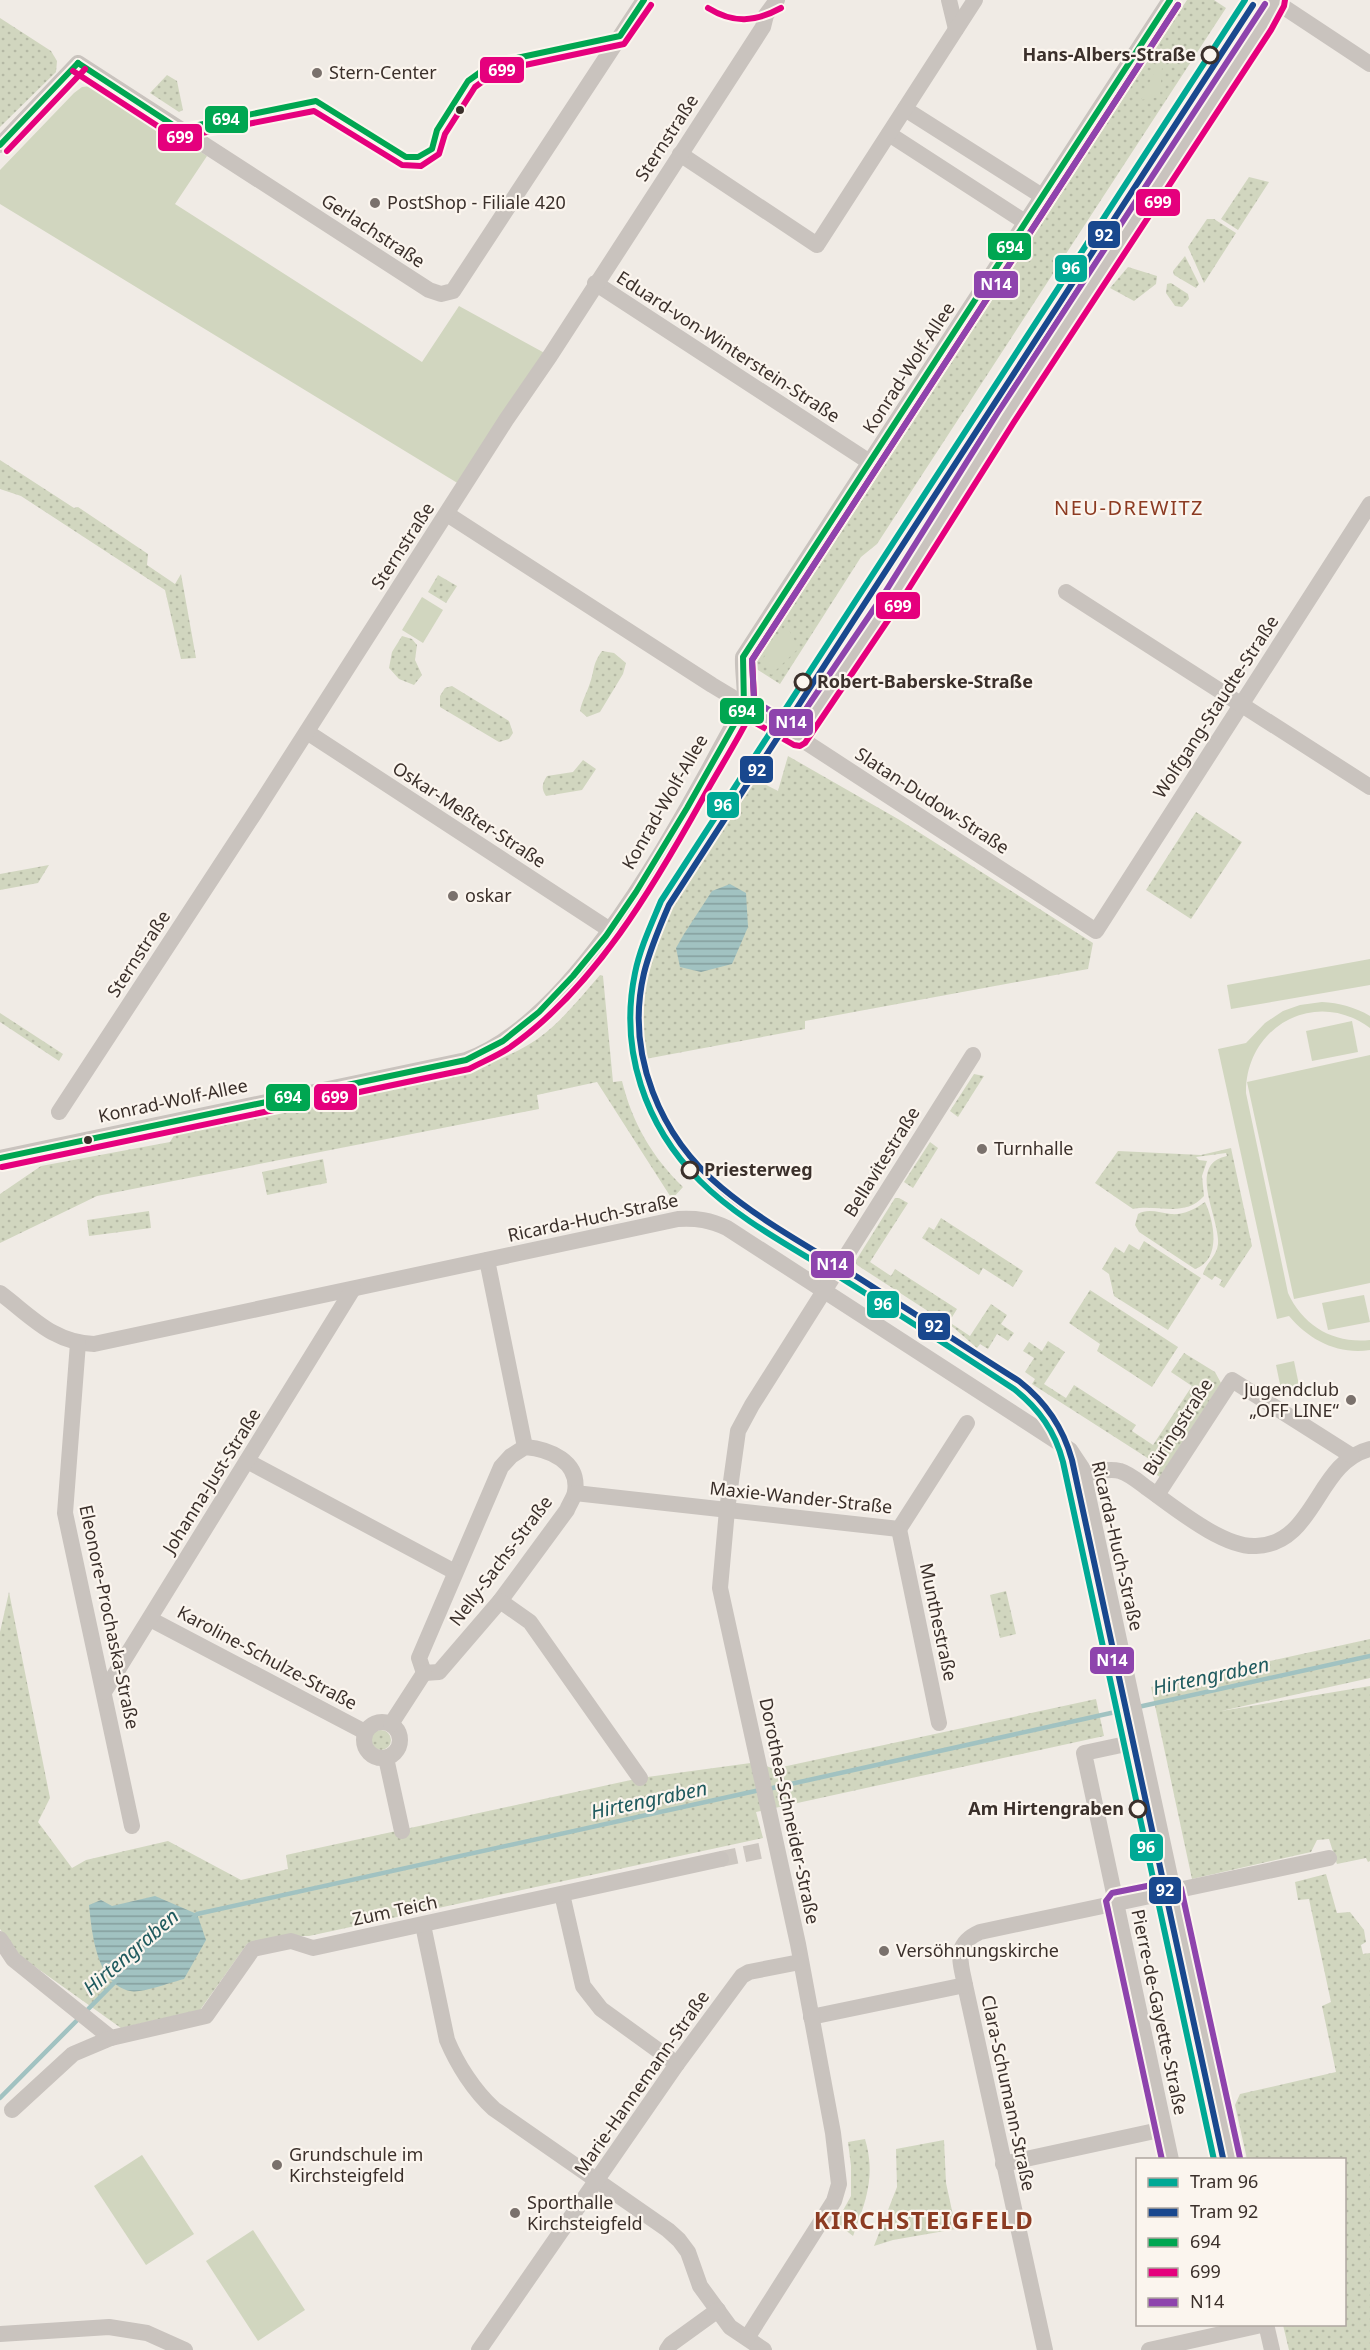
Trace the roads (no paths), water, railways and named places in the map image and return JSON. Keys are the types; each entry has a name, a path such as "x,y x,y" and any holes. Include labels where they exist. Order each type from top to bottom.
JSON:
{"street":[{"name":"Gerlachstraße","path":"0,145 78,63 429,290 441,294 453,291 644,0"},
{"name":"Sternstraße","path":"59,1112 763,27 766,15 777,0"},
{"path":"949,0 956,29"},
{"path":"680,154 817,245 975,0"},
{"name":"Konrad-Wolf-Allee","path":"0,1158 466,1060 483,1054 502,1043 543,1008 572,978 610,930 676,828 745,706 743,657 1170,0"},
{"path":"798,737 892,599 943,515 1275,1 1370,64"},
{"path":"905,109 1042,196"},
{"path":"889,134 1025,222"},
{"name":"Eduard-von-Winterstein-Straße","path":"595,283 871,463"},
{"name":"Wolfgang-Staudte-Straße","path":"1096,932 1370,504"},
{"path":"447,514 745,706"},
{"path":"1066,592 1370,787"},
{"name":"Slatan-Dudow-Straße","path":"745,706 798,737 1096,932"},
{"name":"Oskar-Meßter-Straße","path":"307,732 610,930"},
{"name":"Bellavitestraße","path":"824,1291 973,1055"},
{"name":"Ricarda-Huch-Straße","path":"0,1293 51,1332 78,1343 94,1344 678,1219 696,1218 712,1221 727,1228 1071,1450 1080,1462 1084,1474 1231,2158"},
{"path":"488,1260 525,1448"},
{"name":"Johanna-Just-Straße","path":"104,1692 352,1289"},
{"name":"Dorothea-Schneider-Straße","path":"747,2338 834,2201 839,2184 833,2133 811,2016 800,1962 771,1849 768,1809 720,1588 727,1510 738,1431 824,1291"},
{"name":"Eleonore-Prochaska-Straße","path":"78,1343 65,1513 132,1826"},
{"name":"Büringstraße","path":"1157,1495 1232,1380 1352,1456"},
{"name":"Maxie-Wander-Straße","path":"575,1493 898,1529 967,1423"},
{"name":"Nelly-Sachs-Straße","path":"525,1448 543,1449 568,1464 574,1478 575,1493 567,1509 500,1600 439,1672 424,1673 418,1658 501,1467 511,1456 525,1448"},
{"path":"1084,1474 1105,1470 1120,1471 1228,1541 1246,1546 1265,1545 1285,1537 1301,1523 1339,1468 1352,1456 1370,1449"},
{"path":"248,1461 455,1572"},
{"name":"Munthestraße","path":"898,1529 939,1723"},
{"path":"500,1600 530,1622 640,1779"},
{"name":"Karoline-Schulze-Straße","path":"150,1619 365,1732"},
{"path":"391,1724 424,1673"},
{"path":"379,1722 391,1724 399,1733 400,1743 396,1752 386,1758 373,1756 364,1742 365,1732 373,1724 379,1722"},
{"name":"Pierre-de-Gayette-Straße","path":"1138,1733 1084,1753 1171,2158"},
{"path":"386,1758 402,1831"},
{"path":"1115,1902 1329,1858"},
{"name":"Zum Teich","path":"12,2110 73,2054 105,2032 206,2016 253,1949 291,1941 313,1948 721,1859"},
{"path":"562,1894 583,1986 601,2009 677,2064"},
{"name":"Clara-Schumann-Straße","path":"1045,2350 965,1985 961,1948 967,1938 980,1932 1115,1902"},
{"path":"423,1925 447,2040 482,2098 494,2109 598,2180 680,2240 688,2252 700,2286 730,2327 764,2350"},
{"path":"0,1939 7,1963 67,2003 105,2032"},
{"name":"Marie-Hannemann-Straße","path":"479,2350 677,2064 742,1976 749,1972 800,1962"},
{"path":"811,2016 965,1985"},
{"path":"1003,2164 1164,2129"},
{"path":"667,2350 671,2344 718,2310"},
{"path":"1149,2350 1261,2326"},
{"path":"1266,2326 1272,2350"},
{"path":"0,2334 109,2327 147,2332 185,2350"}],"water":[{"path":"730,884 746,893 748,927 732,964 701,972 680,967 676,948 684,934 712,891"},
{"path":"155,1896 197,1914 206,1940 184,1979 148,1989 130,1991 119,1986 103,1968 94,1942 89,1905 101,1900 112,1906"}],"waterway":[{"name":"Hirtengraben","path":"1138,1707 1370,1656"},
{"name":"Hirtengraben","path":"768,1789 1129,1709"},
{"name":"Hirtengraben","path":"193,1918 197,1914 760,1790"},
{"name":"Hirtengraben","path":"0,2098 116,1981"}],"tunnel":[{"path":"721,1859 764,1850"}],"tram line":[{"name":"96","path":"1214,2158 1063,1462 1051,1431 1031,1404 1014,1389 749,1221 700,1181 664,1136 651,1111 634,1058 631,1002 640,955 661,901 1245,0"},
{"name":"92","path":"1223,2158 1072,1460 1064,1437 1045,1407 1019,1381 766,1220 722,1188 700,1167 681,1144 665,1119 653,1092 644,1063 639,1034 639,1003 646,964 669,905 1253,5"}],"place":[{"name":"Hans-Albers-Straße","path":"1210,55"},
{"name":"Stern-Center","path":"317,73"},
{"name":"PostShop - Filiale 420","path":"375,203"},
{"name":"Robert-Baberske-Straße","path":"803,682"},
{"name":"oskar","path":"453,896"},
{"name":"Turnhalle","path":"982,1149"},
{"name":"Priesterweg","path":"690,1170"},
{"name":"Jugendclub „OFF LINE“","path":"1351,1400"},
{"name":"Am Hirtengraben","path":"1138,1809"},
{"name":"Versöhnungskirche","path":"884,1951"},
{"name":"Grundschule im Kirchsteigfeld","path":"277,2165"},
{"name":"Sporthalle Kirchsteigfeld","path":"515,2213"}],"district":[{"name":"NEU-DREWITZ","path":"1129,508"},
{"name":"KIRCHSTEIGFELD","path":"924,2221"}]}
